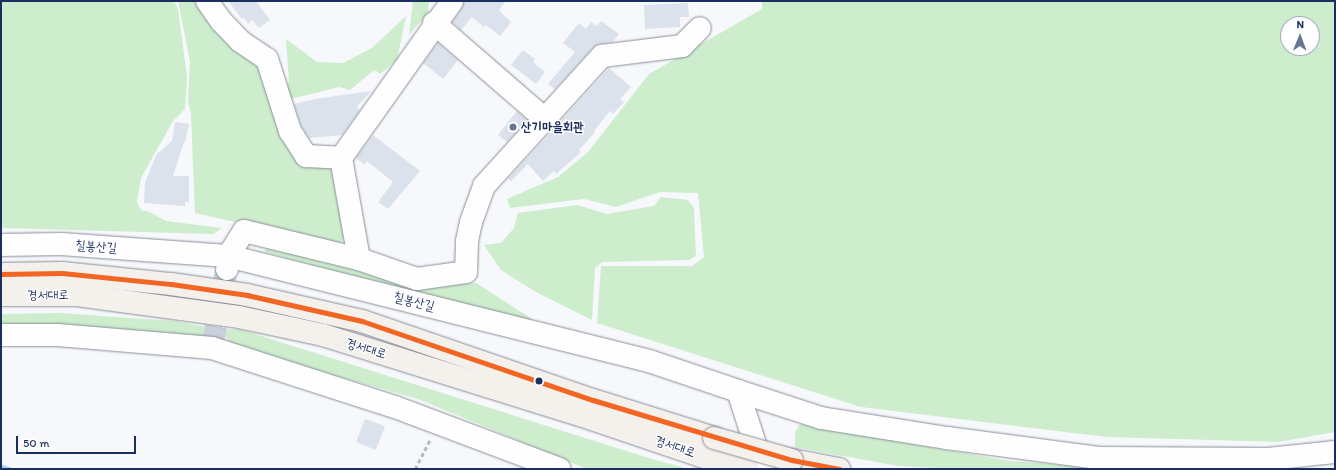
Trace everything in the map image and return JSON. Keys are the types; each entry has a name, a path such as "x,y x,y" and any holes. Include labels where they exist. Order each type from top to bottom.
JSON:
{"main road":[{"name":"경서대로","path":"1,274 62,273 171,284 247,294 362,321 593,400 714,438 792,460 839,469"},
{"name":"경서대로","path":"1,295 77,295 239,317 323,335 592,419 719,462 748,469"}],"street":[{"path":"207,1 221,22 240,41 267,59 290,131 306,156 341,158"},
{"path":"358,259 341,158 434,23 452,1"},
{"path":"434,23 545,118"},
{"path":"228,263 232,250 244,231 358,259 417,278 466,272 467,241 471,222 484,186 602,56 682,46 700,28"},
{"name":"칠봉산길","path":"1,244 61,244 228,263 649,361 821,418 947,438 1099,458 1268,459 1335,452"},
{"path":"1,336 58,335 212,348 395,407 560,469"},
{"path":"738,391 763,469"}],"path":[{"path":"414,469 439,424"}],"green space":[{"path":"1,1 174,1 178,9 187,77 185,109 173,121 141,178 137,202 141,210 150,212 166,221 222,228 213,234 1,228"},
{"path":"178,1 198,1 259,65 281,133 333,163 346,235 341,242 332,244 195,213 191,114 188,102 190,62"},
{"path":"413,1 429,1 428,13 409,35"},
{"path":"762,1 1335,1 1335,432 1278,442 1107,437 861,407 597,323 601,266 692,266 704,257 698,193 660,192 616,207 584,199 510,208 507,199 558,177 588,152 649,74 762,9"},
{"path":"406,16 397,60 380,74 374,70 350,90 339,87 287,100 285,92 289,81 286,39 317,62 343,63 372,48"},
{"path":"661,197 688,200 694,208 696,256 689,260 602,262 595,268 592,320 536,292 501,270 484,245 501,243 514,228 518,213 577,205 607,214 654,206"},
{"path":"269,246 348,268 425,285 476,283 532,319 529,324 265,252"},
{"path":"61,313 173,321 206,327 203,339 1,327 1,314"},
{"path":"239,329 652,459 689,469 587,469 418,399 231,346 227,338 224,337 224,330"},
{"path":"800,424 1009,461 1120,469 957,469 898,466 795,447 795,432"}],"building":[{"path":"228,1 256,1 270,20 259,28 252,20 248,24 244,18 242,19"},
{"path":"464,1 506,1 499,10 511,22 500,36 486,25 484,27 472,17 461,30 452,22 462,8"},
{"path":"688,3 689,17 680,17 680,27 645,29 644,5"},
{"path":"601,21 619,34 613,42 600,44 593,48 555,89 548,84 575,52 563,43 579,23 586,29 591,22 597,26"},
{"path":"438,43 458,60 443,79 423,63"},
{"path":"523,50 535,59 533,62 545,72 536,84 511,65"},
{"path":"609,68 631,87 620,99 624,102 613,114 610,111 594,131 595,132 579,150 581,152 556,174 554,171 543,181 528,164 511,181 508,179"},
{"path":"371,91 357,107 360,110 342,135 309,138 301,126 294,104 315,99"},
{"name":"산기마을회관","path":"517,111 527,120 507,142 498,135"},
{"path":"175,122 189,124 185,142 173,176 189,176 189,202 185,202 185,206 144,203 145,183 156,155 172,141"},
{"path":"373,135 420,171 388,209 378,202 393,182 367,161 365,165 356,158"},
{"path":"365,419 385,426 376,450 356,442"}],"waterway":[{"path":"1,467 9,469"}],"tunnel":[{"path":"212,348 226,272"}],"transit line":[{"path":"1,274 62,273 171,284 247,295 362,321 593,400 792,460 839,469"}],"place":[{"name":"산기마을회관","path":"513,127"}]}
